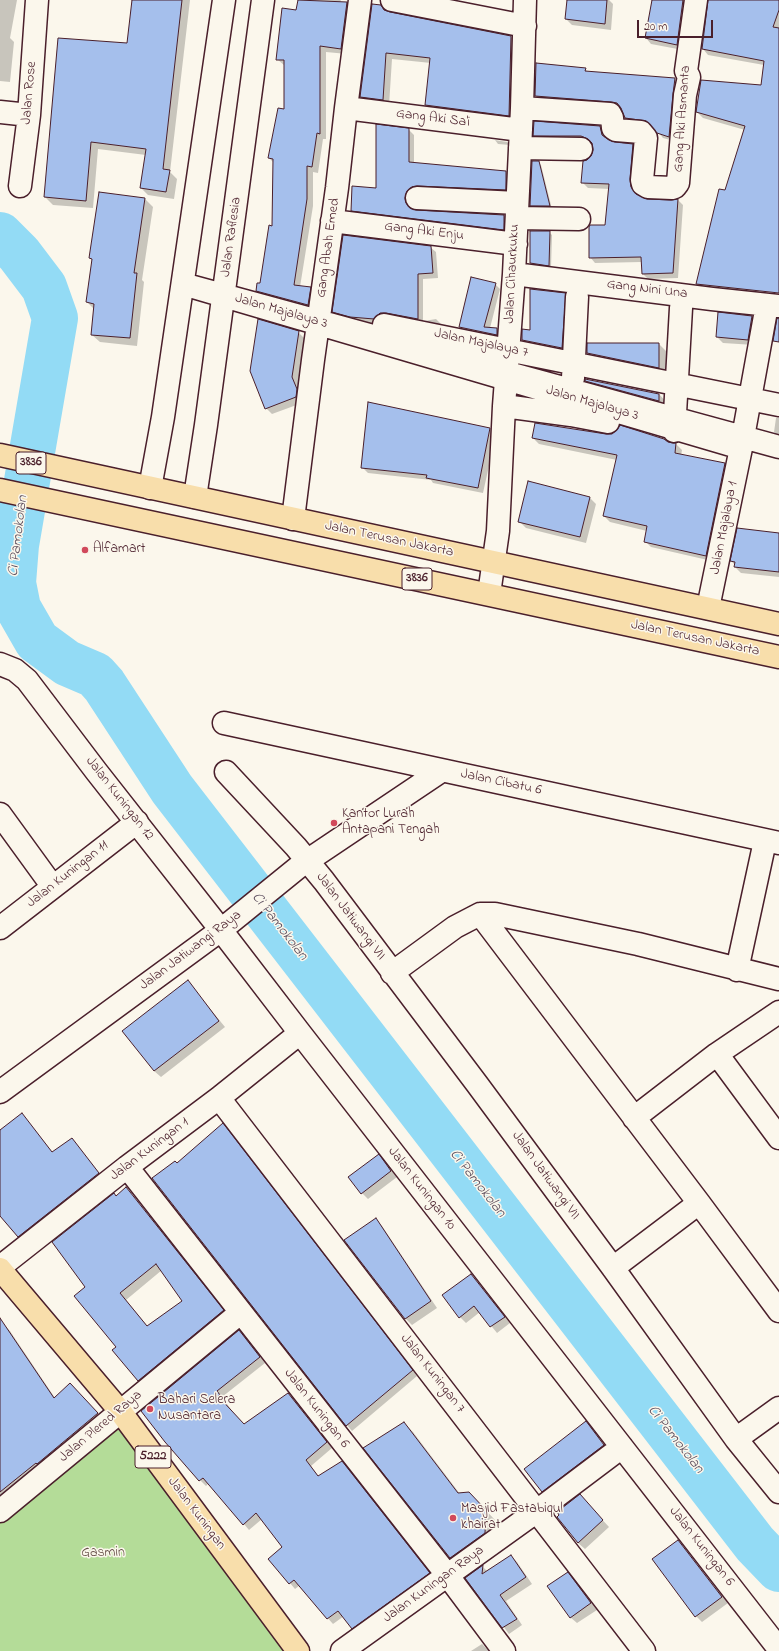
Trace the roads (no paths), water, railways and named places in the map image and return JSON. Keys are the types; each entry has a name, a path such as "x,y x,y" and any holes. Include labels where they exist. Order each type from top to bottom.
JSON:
{"main road":[{"name":"Jalan Terusan Jakarta","path":"0,455 779,624"},
{"name":"Jalan Terusan Jakarta","path":"0,490 779,657"},
{"path":"287,551 293,519"},
{"name":"Jalan Kuningan","path":"0,1268 120,1411 298,1651"}],"street":[{"name":"Jalan Rose","path":"20,186 29,115 37,0"},
{"path":"150,488 163,417 224,0"},
{"name":"Jalan Raflesia","path":"195,497 208,417 263,0"},
{"name":"Gang Abah Emed","path":"293,519 313,360 338,188 346,108 360,0"},
{"path":"392,0 525,26"},
{"name":"Jalan Cihaurkuku","path":"489,594 495,562 498,531 504,406 516,244 525,0"},
{"name":"Gang Aki Asmanta","path":"522,108 610,114 613,128 616,130 641,132 646,138 642,180 643,184 648,187 676,187 678,183 685,95 688,77 686,71 696,0"},
{"name":"Gang Aki Sa'i","path":"346,108 581,149"},
{"path":"0,112 29,115"},
{"path":"417,198 578,219"},
{"name":"Gang Aki Enju","path":"332,221 516,244"},
{"name":"Gang Nini Una","path":"514,274 773,306"},
{"name":"Jalan Majalaya 7","path":"183,284 779,405"},
{"name":"Jalan Majalaya 3","path":"183,284 779,446"},
{"name":"Jalan Majalaya 3","path":"183,284 741,448"},
{"path":"571,415 577,297"},
{"name":"Jalan Majalaya 1","path":"708,608 741,448 773,306"},
{"path":"674,434 681,308"},
{"name":"Jalan Majalaya 3","path":"504,406 571,415 741,448"},
{"name":"Jalan Kuningan 12","path":"8,667 27,680 137,822 224,927"},
{"name":"Jalan Cibatu 6","path":"224,722 441,771 772,842"},
{"name":"Jalan Jatiwangi Raya","path":"0,1092 224,927 304,863 441,771"},
{"name":"Jalan Jatiwangi VII","path":"226,772 304,863 392,973 477,1084 613,1268 736,1439 779,1492"},
{"path":"0,814 53,887"},
{"name":"Jalan Kuningan 11","path":"0,928 137,822"},
{"path":"737,970 772,842"},
{"path":"480,914 700,1203 779,1311"},
{"path":"392,973 455,927 480,914 495,914 638,944 737,970 779,979"},
{"name":"Jalan Kuningan 10","path":"224,927 300,1033 622,1447"},
{"path":"634,1118 717,1054 779,1012"},
{"name":"Jalan Kuningan 1","path":"0,1268 127,1167 219,1098 300,1033"},
{"path":"717,1054 779,1137"},
{"name":"Jalan Kuningan 7","path":"219,1098 644,1651"},
{"name":"Jalan Kuningan 6","path":"127,1167 240,1313 448,1576 504,1651"},
{"path":"613,1268 700,1203"},
{"name":"Jalan Plered Raya","path":"0,1510 240,1313"},
{"path":"736,1439 779,1408"},
{"name":"Jalan Kuningan Raya","path":"342,1651 448,1576 622,1447"},
{"name":"Jalan Kuningan 6","path":"622,1447 779,1648"}],"waterway":[{"name":"Ci Pamokolan","path":"0,235 19,254 44,287 55,318 16,545 13,583 18,608 37,641 67,663 95,675 104,685 172,789 755,1544 779,1569"}],"place":[{"name":"Alfamart","path":"85,550"},
{"name":"Kantor Lurah Antapani Tengah","path":"334,823"},
{"name":"Bahari Selera Nusantara","path":"150,1409"},
{"name":"Masjid Fastabiqul khairat","path":"453,1518"}],"park label":[{"name":"Gasmin","path":"103,1554"}]}
